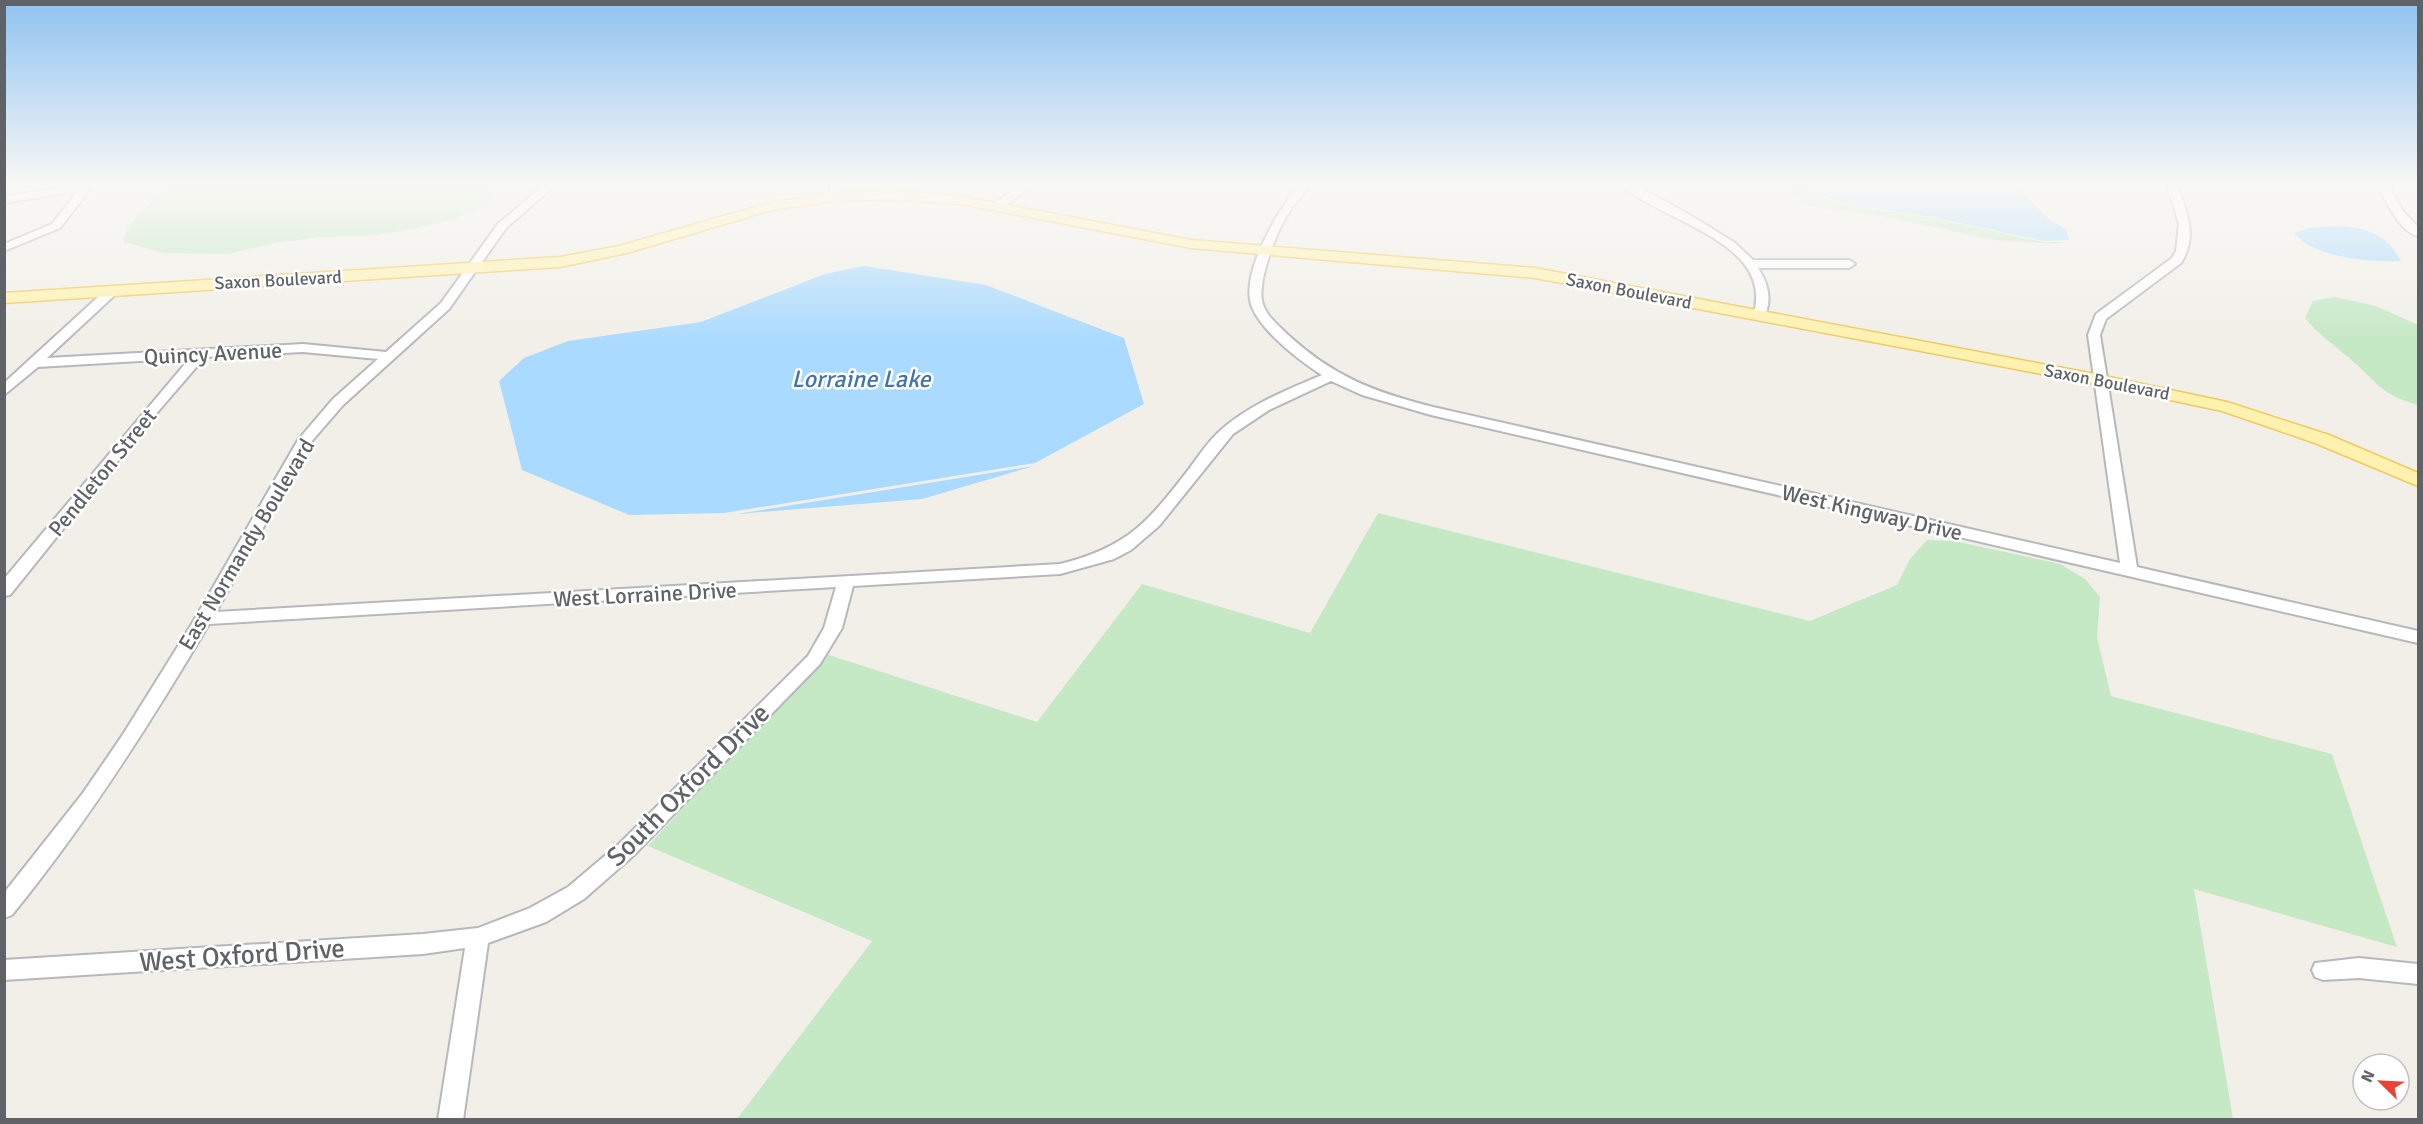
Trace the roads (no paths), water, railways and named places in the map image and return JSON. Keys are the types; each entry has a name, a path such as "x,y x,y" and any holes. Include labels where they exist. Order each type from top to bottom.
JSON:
{"main road":[{"name":"Saxon Boulevard","path":"4,298 529,265 589,257 667,237"},
{"name":"Saxon Boulevard","path":"1155,237 1267,250 1486,267 2100,380 2227,407 2278,423 2380,462 2418,480"}],"street":[{"path":"4,248 35,237"},
{"name":"East Normandy Boulevard","path":"4,909 41,866 109,774 305,440 338,402 445,306 494,237"},
{"path":"1271,237 1257,282 1255,297 1257,306 1265,319 1283,337 1329,377"},
{"path":"1720,237 1757,273 1764,296 1759,316"},
{"path":"2129,571 2094,335 2100,317 2176,260 2185,249 2187,237"},
{"path":"1750,264 1849,264"},
{"path":"4,392 113,290"},
{"name":"Quincy Avenue","path":"36,363 303,348 389,356"},
{"name":"Pendleton Street","path":"4,591 144,419 201,354"},
{"name":"West Lorraine Drive","path":"202,619 1060,569 1087,564 1109,556 1151,528 1226,433 1244,418 1329,377"},
{"name":"West Kingway Drive","path":"1329,377 1389,400 2418,637"},
{"name":"South Oxford Drive","path":"478,937 538,915 576,893 627,849 814,660 833,627 846,582"},
{"path":"450,1119 478,937"},
{"name":"West Oxford Drive","path":"4,970 423,944 478,937"},
{"path":"2323,970 2359,968 2418,974"}],"water":[{"path":"2027,237 2068,237 2069,240 2044,241"},
{"path":"2299,237 2380,237 2395,251 2401,261 2343,257 2314,248"},
{"name":"Lorraine Lake","path":"864,266 986,285 1124,338 1144,404 1035,463 724,513 629,515 522,470 499,381 524,358 568,341 701,322 825,274"},
{"path":"1034,466 922,499 737,514"}]}
